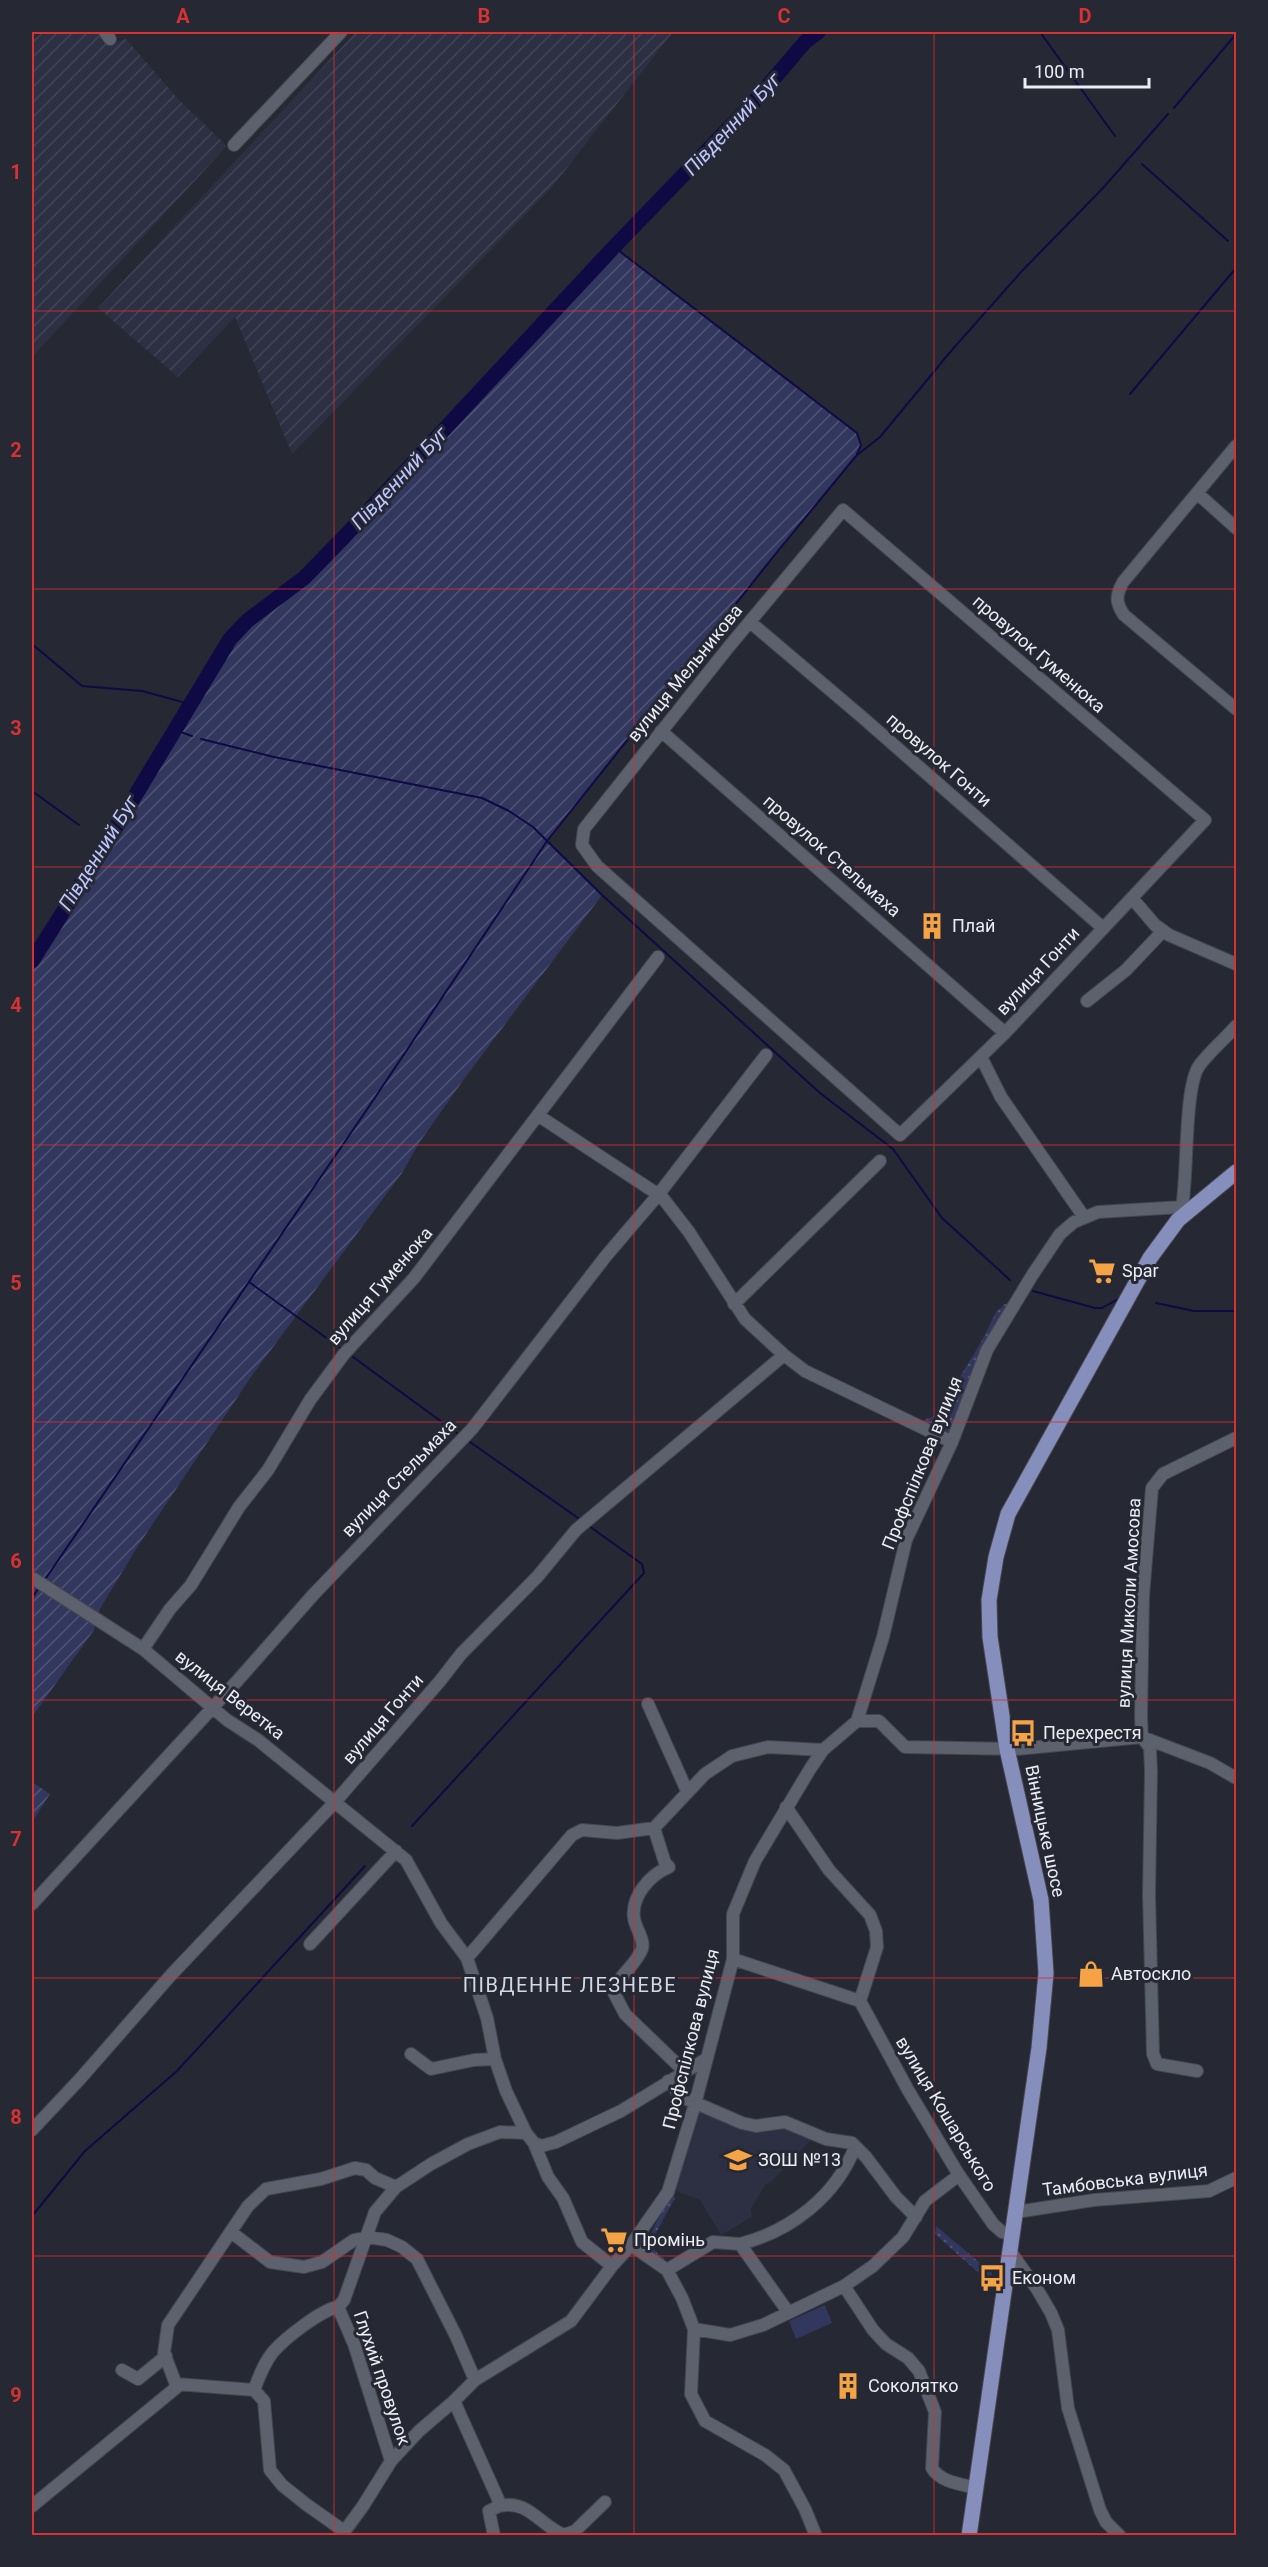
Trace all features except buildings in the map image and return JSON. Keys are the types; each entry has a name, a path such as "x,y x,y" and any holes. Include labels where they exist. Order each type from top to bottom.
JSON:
{"main road":[{"name":"Вінницьке шосе","path":"969,2535 1039,2048 1046,1972 1041,1900 1006,1749 993,1666 989,1600 996,1557 1008,1514 1150,1258 1184,1210 1236,1172"}],"street":[{"path":"234,144 341,32"},
{"path":"1236,446 1123,582 1117,594 1117,605 1124,615 1236,709"},
{"path":"1197,493 1236,528"},
{"name":"вулиця Мельникова","path":"843,510 661,731 584,830 582,845 597,866 900,1135"},
{"name":"провулок Гуменюка","path":"843,510 1205,820 1199,827"},
{"name":"провулок Гонти","path":"750,622 1103,928"},
{"name":"провулок Стельмаха","path":"661,731 1005,1033"},
{"name":"вулиця Гонти","path":"900,1135 981,1058 1199,827"},
{"path":"1132,898 1163,931 1200,950 1236,964"},
{"path":"1088,1001 1126,970 1163,931"},
{"name":"вулиця Гуменюка","path":"143,1649 170,1609 191,1585 239,1507 268,1470 310,1400 344,1354 414,1278 658,957"},
{"path":"1184,1210 1191,1083 1199,1066 1236,1026"},
{"name":"вулиця Стельмаха","path":"32,1904 214,1707 313,1595 472,1429 766,1055"},
{"path":"981,1058 1001,1097 1084,1217"},
{"path":"539,1116 662,1197 689,1232 745,1319 784,1355 805,1371 952,1442"},
{"path":"734,1304 880,1161"},
{"name":"Профспілкова вулиця","path":"342,2533 363,2506 391,2461 418,2431 475,2380 571,2321 612,2266 632,2245 668,2192 695,2104 733,1959 733,1914 755,1861 786,1807 823,1750 857,1721 883,1637 906,1540 952,1442 987,1350 1033,1274 1060,1234 1084,1217 1098,1212 1184,1210"},
{"name":"вулиця Гонти","path":"32,2130 81,2079 187,1958 334,1802 461,1654 544,1570 576,1530 784,1355"},
{"name":"вулиця Миколи Амосова","path":"1197,2071 1157,2064 1153,2054 1149,1894 1151,1772 1150,1748 1142,1737 1143,1596 1152,1488 1163,1474 1236,1438"},
{"name":"вулиця Веретка","path":"34,1579 143,1649 227,1720 258,1740 406,1860 441,1923 467,1958 487,2018 495,2059 506,2091 548,2177 563,2198 582,2242 612,2266"},
{"path":"648,1704 687,1791"},
{"path":"857,1721 879,1721 905,1747 1006,1749 1142,1737 1210,1763 1236,1778"},
{"path":"467,1958 572,1835 582,1830 617,1833 654,1828 705,1774 732,1756 768,1747 823,1750"},
{"path":"733,1959 860,2001 877,1947 876,1931 870,1915 829,1870 786,1807"},
{"path":"654,1828 664,1863 669,1867 643,1888 634,1904 634,1918 643,1943 641,1951 617,1980 613,1992 625,2014 684,2071"},
{"path":"309,1944 396,1851"},
{"name":"вулиця Кошарського","path":"860,2001 908,2090 959,2175 993,2224 1002,2232 1012,2235"},
{"path":"411,2054 431,2069 474,2060 495,2059"},
{"name":"Глухий провулок","path":"254,2390 261,2371 273,2351 314,2317 327,2309 338,2307 344,2300 354,2266 368,2237 375,2212 396,2187 431,2164 468,2144 500,2132 530,2138 541,2146 572,2135 621,2111 706,2059"},
{"path":"668,2081 682,2097 742,2123 756,2126 785,2122 826,2139 852,2144 881,2176 896,2197 916,2217"},
{"path":"667,2270 713,2242 740,2244 764,2238 801,2215 838,2181 855,2147"},
{"path":"32,2506 177,2387 166,2356 168,2325 248,2206 266,2189 321,2179 355,2168 366,2170 375,2178 396,2187"},
{"path":"694,2329 730,2335 763,2325 844,2286 873,2266 903,2237 925,2201 959,2175"},
{"name":"Тамбовська вулиця","path":"1016,2212 1094,2200 1209,2192 1236,2178"},
{"path":"231,2232 270,2262 304,2267 322,2262 354,2240 368,2237 387,2240 402,2247 417,2259 456,2336 475,2380"},
{"path":"740,2244 788,2312"},
{"path":"632,2245 667,2270 694,2329 691,2394 705,2421 784,2469 816,2535"},
{"path":"1010,2251 1037,2289 1058,2330 1068,2408 1100,2510 1107,2522 1120,2535"},
{"path":"844,2286 873,2330 886,2344 908,2358 919,2371 935,2412 932,2468 934,2472 947,2480 976,2488"},
{"name":"Глухий провулок","path":"338,2307 357,2355 391,2461"},
{"path":"122,2370 138,2379 166,2356"},
{"path":"176,2384 254,2390 264,2401 270,2470 282,2485 342,2533"},
{"path":"454,2401 498,2499 499,2506"},
{"path":"494,2535 489,2511 499,2506 508,2504 533,2512 550,2528 564,2535 576,2531 605,2502"},
{"path":"1106,2535 1107,2522"}],"shaded area":[{"path":"43,32 101,32 111,44 126,39 178,99 227,146 32,357 32,41"},
{"path":"356,32 673,32 552,187 292,454 235,317 178,377 98,308"},
{"path":"614,247 857,433 861,445 856,456 547,841 602,895 464,1079 419,1143 402,1173 253,1374 138,1546 98,1612 94,1630 32,1717 32,961 230,639 247,621 304,578"},
{"path":"1011,1303 953,1429 943,1434 922,1421 934,1416 980,1344 996,1312 1005,1304"},
{"path":"32,1782 50,1794 32,1822"},
{"name":"ЗОШ №13","path":"700,2108 741,2126 784,2126 813,2138 771,2182 766,2184 751,2208 752,2217 721,2235 700,2200 674,2190"},
{"path":"670,2194 675,2198 652,2242 654,2250 665,2259 661,2259 653,2254 647,2242"},
{"path":"936,2226 986,2268 992,2269 991,2284 935,2234"},
{"path":"825,2305 832,2323 796,2339 789,2321"}],"waterway":[{"name":"Південний Буг","path":"32,961 230,639 247,621 304,578 344,537 614,247 754,102 805,42 818,32"},
{"path":"1040,32 1115,136"},
{"path":"1174,108 1236,34"},
{"path":"46,1578 368,1108 547,841 856,456 880,437 951,351 1021,272 1103,188 1168,114"},
{"path":"1142,164 1228,241"},
{"path":"614,247 857,433 861,445 857,454"},
{"path":"1130,394 1236,268"},
{"path":"32,644 82,686 142,691 190,704"},
{"path":"175,730 192,736"},
{"path":"201,739 274,757 482,798 509,811 533,827 602,895 820,1093 893,1149 942,1218 1010,1280"},
{"path":"32,791 79,825"},
{"path":"249,1282 343,1350"},
{"path":"1033,1291 1095,1308 1102,1308 1118,1299"},
{"path":"1156,1303 1194,1311 1236,1311"},
{"path":"353,1357 457,1433"},
{"path":"470,1442 578,1518"},
{"path":"412,1826 644,1573 642,1564 589,1526"},
{"path":"32,1598 38,1589"},
{"path":"32,2216 85,2151 177,2071 365,1866"}],"place":[{"name":"Плай","path":"932,926"},
{"name":"Spar","path":"1102,1271"},
{"name":"Перехрестя","path":"1023,1733"},
{"name":"Автоскло","path":"1091,1974"},
{"name":"ЗОШ №13","path":"738,2160"},
{"name":"Промінь","path":"614,2240"},
{"name":"Економ","path":"992,2278"},
{"name":"Соколятко","path":"848,2386"}],"district":[{"name":"ПІВДЕННЕ ЛЕЗНЕВЕ","path":"570,1985"}]}
